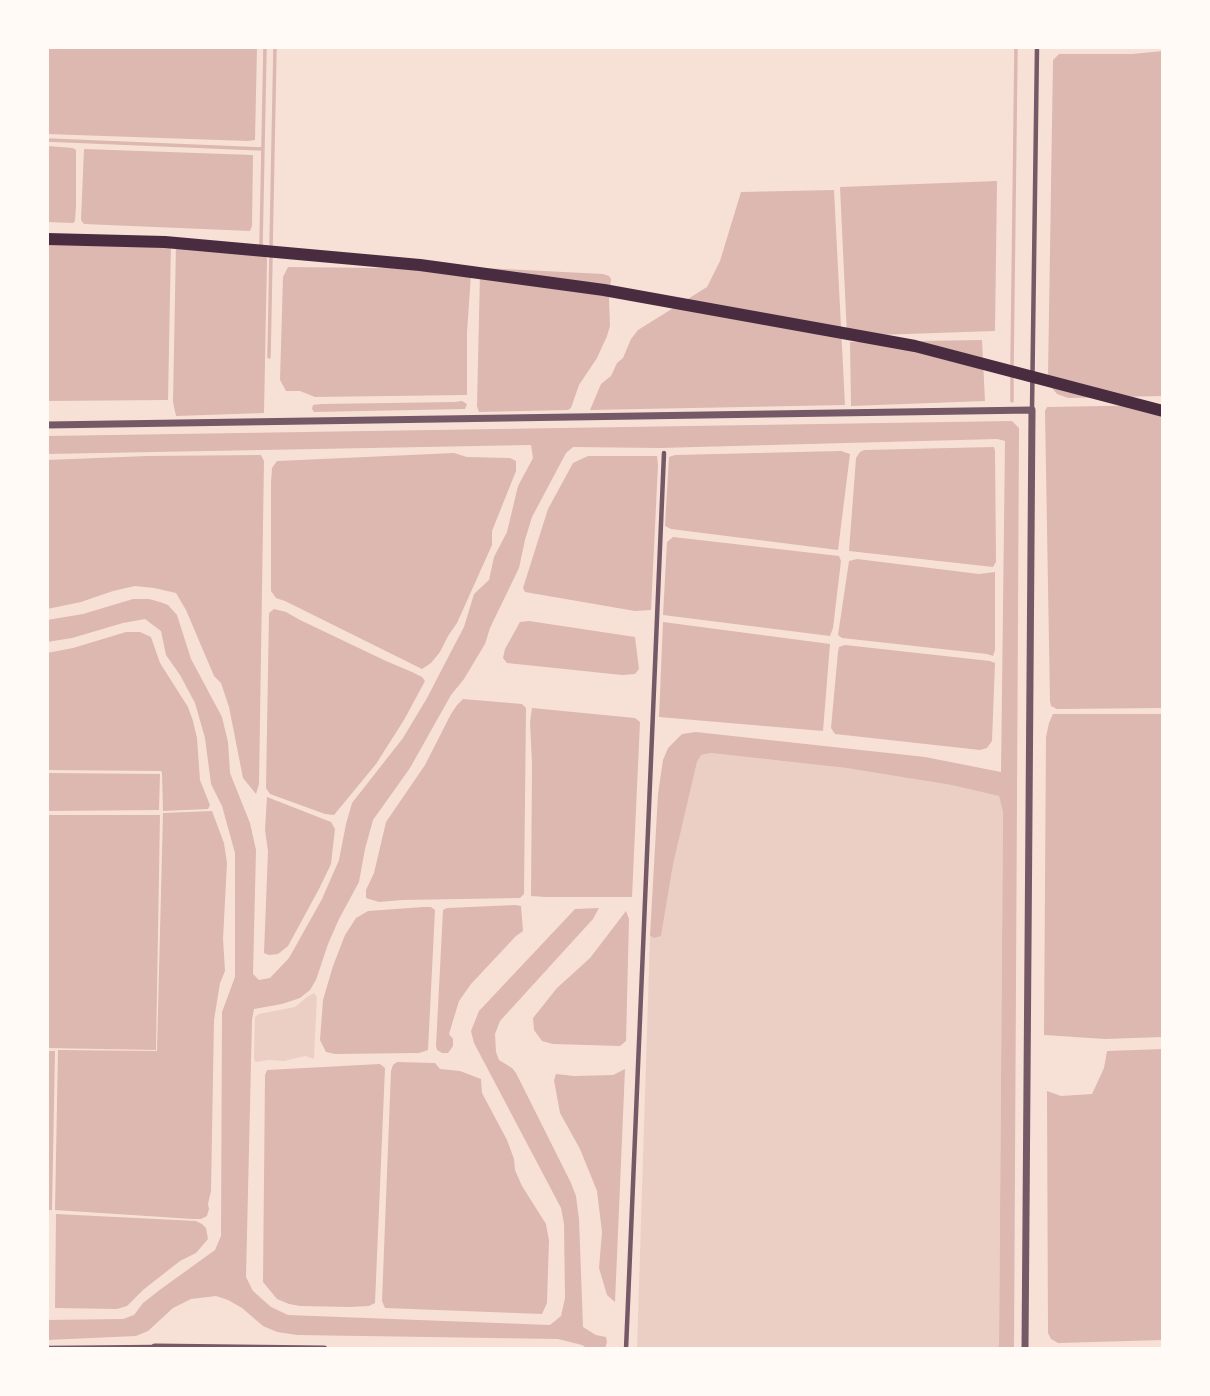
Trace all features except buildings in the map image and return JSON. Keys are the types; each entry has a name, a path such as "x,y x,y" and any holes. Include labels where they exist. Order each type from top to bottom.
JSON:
{"main road":[{"path":"47,239 165,242 271,251 419,265 604,290 915,346 1163,411"}],"street":[{"path":"47,425 1032,410 1025,1349"},
{"path":"155,1347 324,1349"}],"lane":[{"path":"1032,410 1037,47"},
{"path":"626,1349 663,453"},
{"path":"47,1349 155,1347"}],"shaded area":[{"path":"47,47 257,47 255,140 47,134"},
{"path":"1163,51 1163,396 1068,398 1057,394 1048,377 1053,60 1059,54 1132,54"},
{"path":"47,146 76,150 76,206 73,223 47,222"},
{"path":"84,149 253,155 250,231 84,224 81,220"},
{"path":"997,181 995,331 847,336 840,187"},
{"path":"834,190 845,405 590,410 601,384 611,376 638,330 707,287 720,261 741,192"},
{"path":"47,236 171,242 168,400 47,401"},
{"path":"176,242 261,245 267,259 264,413 176,416 173,402"},
{"path":"288,267 464,269 471,274 467,395 315,397 300,391 286,391 280,380 283,277"},
{"path":"485,268 603,274 611,279 610,326 607,336 568,410 479,412 480,273"},
{"path":"982,340 985,401 851,406 850,342"},
{"path":"462,401 467,404 465,409 314,412 312,409 313,405 321,404"},
{"path":"1163,405 1163,708 1057,709 1051,706 1050,701 1045,411 1047,407"},
{"path":"1012,421 1019,428 1014,1349 997,1349 1003,812 999,796 951,785 846,768 711,753 701,755 697,762 673,865 661,936 650,936 658,794 663,760 668,748 682,734 696,732 925,757 1001,772 1005,441 997,439 659,448 573,447 566,453 532,517 519,568 485,644 451,695 410,768 373,820 359,882 328,944 316,980 310,990 300,998 254,1009 246,1277 253,1291 271,1307 288,1315 550,1325 561,1316 565,1298 564,1224 561,1208 474,1043 471,1031 479,1011 575,909 599,908 593,919 500,1021 495,1034 499,1060 516,1073 576,1196 583,1327 596,1335 606,1337 605,1349 588,1349 558,1339 297,1335 277,1332 263,1326 242,1308 216,1296 191,1299 173,1308 148,1331 136,1336 47,1340 47,1320 123,1319 134,1315 143,1303 215,1250 221,1236 222,1012 235,977 235,853 222,806 211,784 205,738 195,703 166,655 161,631 145,619 47,642 47,620 83,614 133,599 160,602 168,605 177,615 191,659 222,717 228,742 230,773 250,823 256,850 253,974 259,980 270,978 289,958 322,899 339,860 352,803 403,738 464,627 474,594 489,580 494,557 507,532 518,486 533,458 531,445 47,454 47,436"},
{"path":"994,447 996,562 993,567 849,551 856,458 860,452"},
{"path":"841,451 850,454 838,550 671,529 665,526 669,457"},
{"path":"454,453 467,457 510,458 516,461 516,471 492,531 492,545 457,623 431,663 422,669 276,598 271,591 271,483 272,468 277,461"},
{"path":"261,455 264,461 259,784 256,794 243,778 229,707 221,683 214,676 176,593 135,586 47,609 47,460"},
{"path":"588,456 657,456 651,610 635,611 525,592 523,588 548,509 573,463"},
{"path":"673,537 839,556 841,561 830,636 663,615 667,542"},
{"path":"857,559 979,574 995,572 993,656 842,638 838,635 849,561"},
{"path":"274,609 286,612 412,672 425,681 376,764 334,815 270,794 266,788 269,613"},
{"path":"529,621 635,637 639,669 635,674 622,675 507,663 503,658 505,649 520,622"},
{"path":"663,622 830,644 823,731 659,717"},
{"path":"126,632 140,632 151,637 160,663 188,707 197,738 200,780 210,805 208,809 163,811 161,771 47,770 47,653"},
{"path":"845,645 995,663 992,741 987,748 980,750 835,734 831,728 838,652 839,647"},
{"path":"463,699 522,704 526,708 524,894 520,898 379,902 366,898 386,822 425,765 451,714"},
{"path":"532,708 635,718 640,722 632,897 531,896"},
{"path":"1053,714 1163,714 1163,1037 1105,1039 1044,1035 1046,737"},
{"path":"711,753 846,768 951,785 999,796 1003,812 997,1349 637,1348 650,936 654,938 661,935 673,865 697,762 701,755"},
{"path":"47,773 160,774 159,810 47,811"},
{"path":"267,797 331,822 335,829 331,864 319,889 288,946 278,954 269,955 264,953"},
{"path":"212,811 224,843 227,863 223,939 225,971 220,983 214,1020 211,1191 207,1216 193,1219 55,1210 58,1050 157,1051 163,813"},
{"path":"47,815 160,815 156,1050 47,1048"},
{"path":"521,906 523,931 471,984 459,1001 449,1034 453,1039 453,1046 448,1053 442,1053 436,1046 443,910"},
{"path":"431,907 435,910 428,1050 419,1053 326,1052 320,1040 323,1000 345,935 356,918 368,911"},
{"path":"626,911 629,919 626,1041 620,1046 553,1044 542,1041 534,1030 533,1018 557,988 590,958"},
{"path":"314,993 317,997 314,1059 305,1056 284,1061 256,1062 255,1017 295,1007"},
{"path":"1163,1049 1163,1340 1058,1343 1051,1339 1048,1333 1047,1091 1061,1096 1092,1094 1104,1068 1107,1051"},
{"path":"47,1051 55,1051 52,1210 47,1210"},
{"path":"397,1062 435,1063 440,1069 460,1071 481,1079 482,1093 507,1140 522,1186 546,1224 549,1240 547,1303 542,1314 385,1308 382,1301 391,1071"},
{"path":"380,1064 385,1068 375,1303 350,1307 289,1304 277,1299 263,1282 265,1075 267,1070"},
{"path":"625,1069 615,1302 607,1295 599,1268 602,1232 597,1191 580,1149 560,1113 554,1080 556,1074 613,1075"},
{"path":"56,1214 196,1221 206,1228 208,1239 196,1253 180,1261 127,1306 117,1309 55,1308"}],"waterway":[{"path":"261,245 265,47"},
{"path":"271,248 275,47"},
{"path":"1012,367 1016,47"},
{"path":"47,140 263,149"},
{"path":"269,357 271,256"},
{"path":"1012,375 1012,401"}]}
